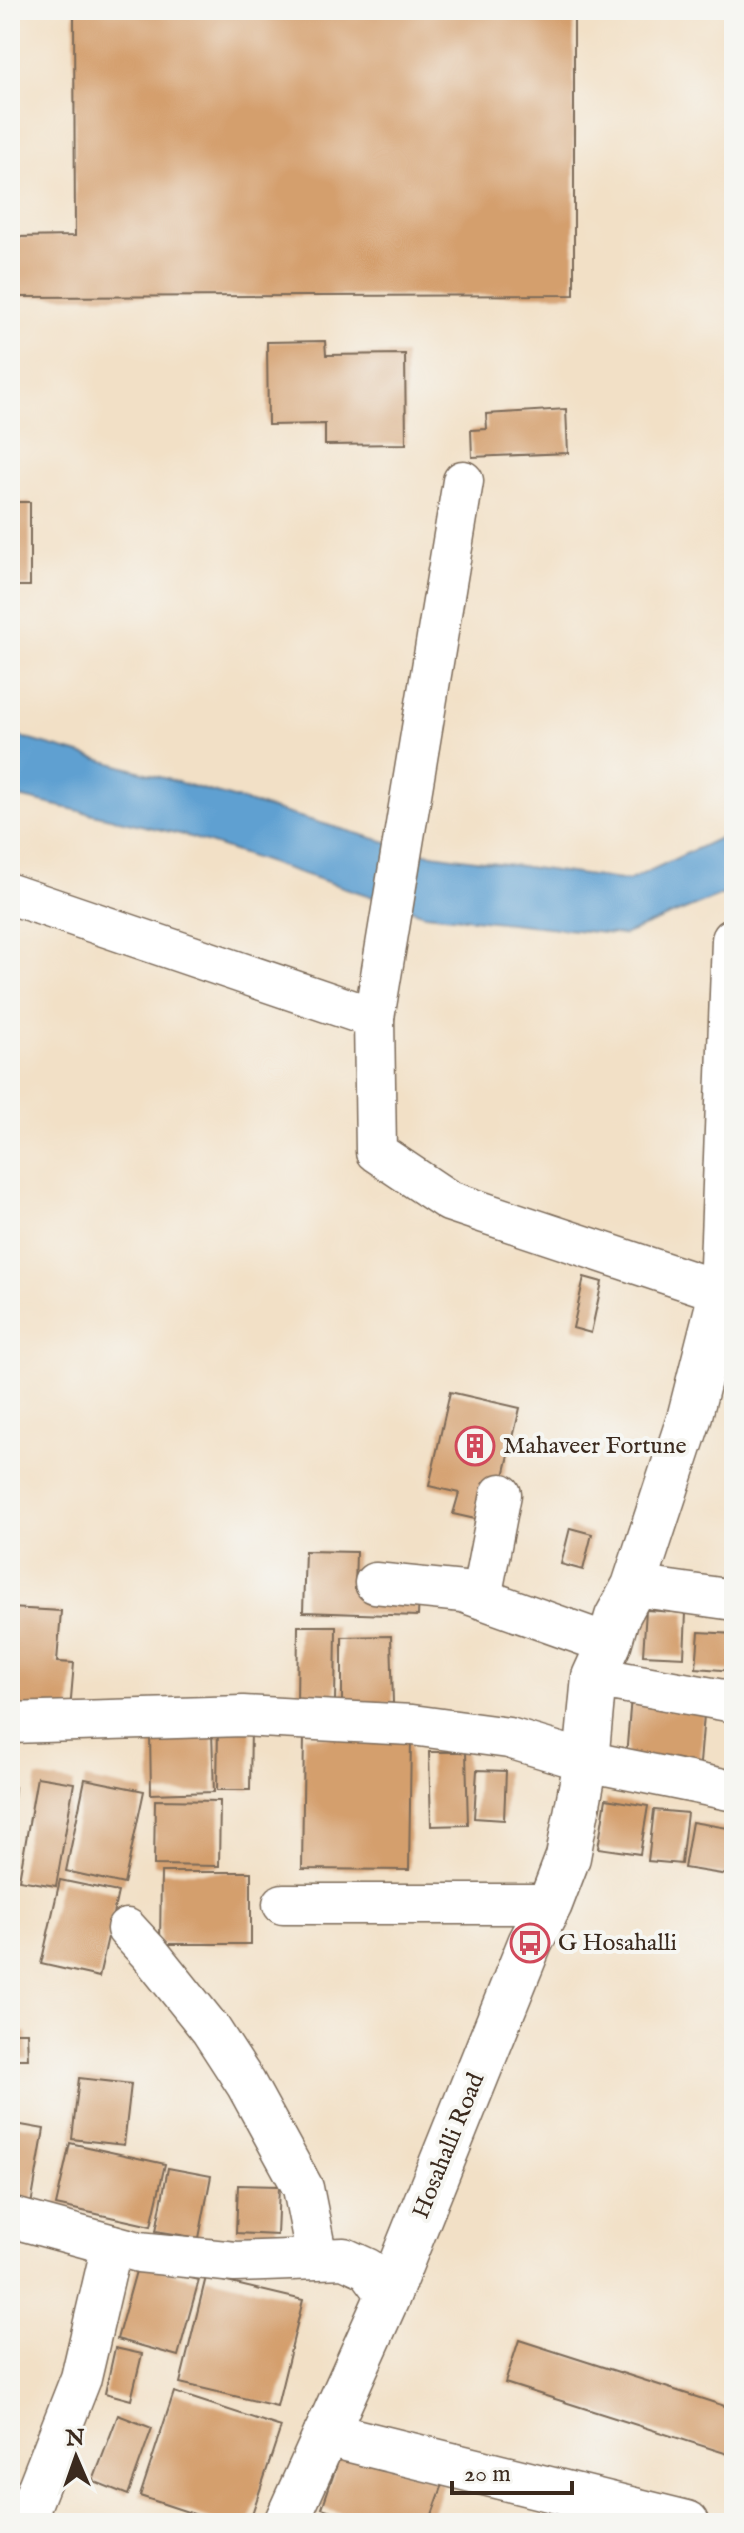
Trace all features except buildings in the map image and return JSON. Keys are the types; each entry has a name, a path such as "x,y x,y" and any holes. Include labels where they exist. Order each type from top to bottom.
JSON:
{"street":[{"path":"463,481 374,1018 376,1152 449,1201 728,1295"},
{"path":"10,894 374,1018"},
{"name":"Hosahalli Road","path":"286,2523 388,2296 530,1943 550,1904 568,1857 601,1660 617,1617 634,1586 728,1295 734,940"},
{"path":"481,1598 501,1494"},
{"path":"375,1583 463,1592 481,1598 601,1660 734,1702"},
{"path":"634,1586 734,1600"},
{"path":"10,1723 243,1716 412,1725 509,1738 586,1761 734,1791"},
{"path":"283,1904 550,1904"},
{"path":"127,1929 211,2030 246,2084 303,2188 317,2258"},
{"path":"10,2217 139,2252 235,2262 344,2258 368,2269 388,2296"},
{"path":"24,2523 81,2378 112,2245"},
{"path":"326,2434 687,2523"}],"water":[{"path":"10,734 425,853 628,881 734,831 734,890 623,935 425,914 184,835 10,795"}],"place":[{"name":"Mahaveer Fortune","path":"475,1446"},
{"name":"G Hosahalli","path":"530,1943"}]}
